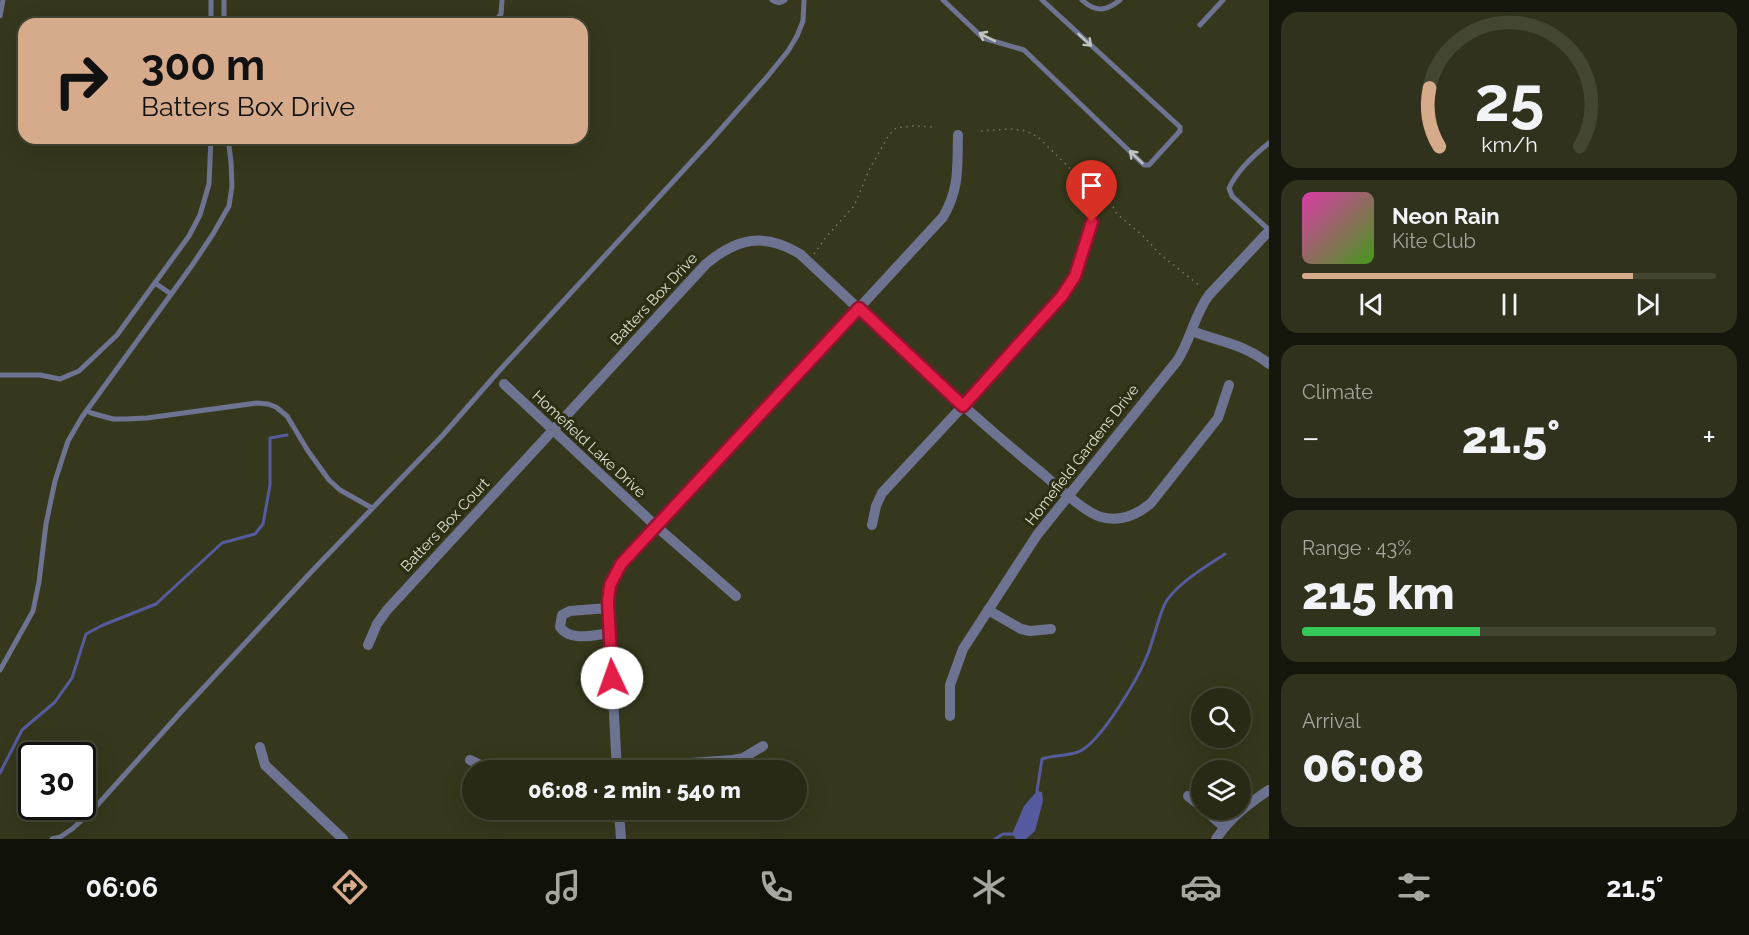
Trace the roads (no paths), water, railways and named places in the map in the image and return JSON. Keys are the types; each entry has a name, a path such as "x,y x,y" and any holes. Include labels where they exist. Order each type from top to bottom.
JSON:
{"street":[{"path":"617,760 608,608 610,585 621,564 943,217 956,186 957,135"},
{"path":"872,525 882,492 1062,296 1075,276 1092,222"},
{"name":"Homefield Gardens Drive","path":"950,716 950,685 963,649 1037,535 1185,350 1202,304 1269,231"},
{"name":"Batters Box Drive","path":"553,431 706,264 734,245 752,241 770,242 788,247 808,262 1002,441 1068,495 1093,514 1102,517 1113,519 1139,513 1151,503 1213,426 1229,386"},
{"path":"1192,331 1242,346 1269,364"},
{"name":"Homefield Lake Drive","path":"504,384 657,527 736,596"},
{"name":"Batters Box Court","path":"368,645 377,624 387,610 553,431"},
{"path":"608,608 570,611 562,615 560,627 564,633 572,636 610,633"},
{"path":"988,610 1021,629 1030,631 1052,629"},
{"path":"733,760 743,758 763,746"},
{"path":"260,747 265,765 343,839"},
{"path":"1216,839 1224,827 1247,805 1269,790"},
{"path":"620,820 621,839"},
{"path":"1216,820 1224,827"}],"lane":[{"path":"0,16 3,0"},
{"path":"211,0 211,18"},
{"path":"224,0 224,18"},
{"path":"498,18 501,14 502,0"},
{"path":"772,0 776,3 785,0"},
{"path":"51,839 60,837 72,829 91,812 181,712 442,436 767,77 797,36 803,21 804,0"},
{"path":"943,0 983,38 1024,50 1144,165 1149,165 1180,131 1180,127 1042,0"},
{"path":"1082,0 1090,7 1099,9 1112,6 1120,0"},
{"path":"1200,26 1224,0"},
{"path":"1269,143 1234,178 1229,188 1232,196 1269,231"},
{"path":"0,375 40,375 60,379 80,371 117,335 189,236 200,215 209,184 211,144"},
{"path":"0,670 33,611 46,524 55,481 68,441 87,410 213,234 229,206 232,186 229,144"},
{"path":"155,283 171,294"},
{"path":"87,410 113,419 126,420 257,403 268,404 287,416 328,480 340,490 372,508"}],"water":[{"path":"1037,791 1042,792 1043,801 1035,831 1026,839 1016,839 1012,834 1024,806"}],"waterway":[{"path":"0,773 22,730 55,702 72,678 86,634 156,604 222,543 255,534 263,524 270,485 270,438 287,435"},
{"path":"1037,791 1042,759 1078,752 1097,737 1107,724 1136,679 1147,656 1162,611 1172,593 1225,554"},
{"path":"995,839 1003,834 1012,834"}]}
